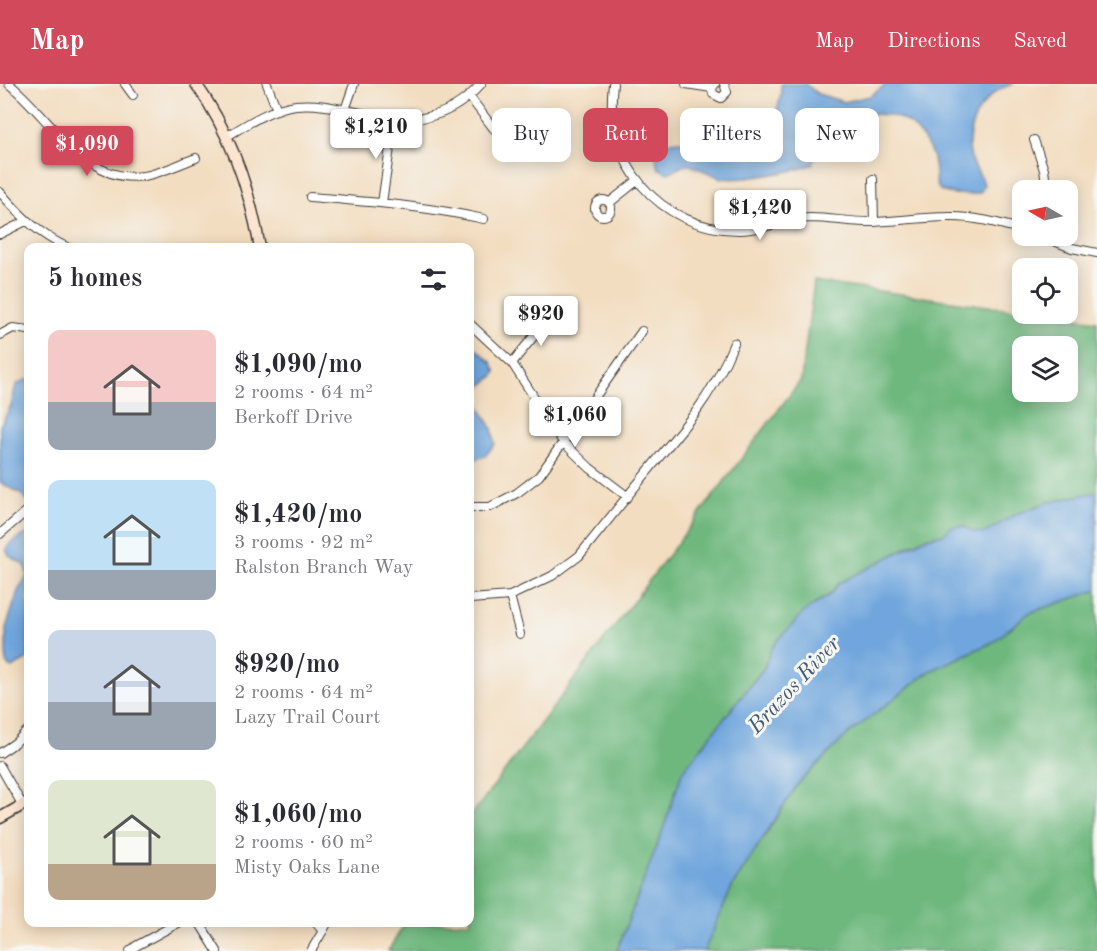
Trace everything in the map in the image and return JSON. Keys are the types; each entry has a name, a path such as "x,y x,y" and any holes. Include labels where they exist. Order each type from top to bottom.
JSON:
{"street":[{"path":"9,84 34,106 75,152 107,172 121,176 142,176 196,158"},
{"path":"125,84 133,95"},
{"path":"196,84 226,137 249,198 259,243"},
{"path":"267,84 277,110"},
{"path":"345,110 354,84"},
{"path":"226,137 277,110 296,105 307,104 394,120 409,120 448,109 469,96 481,84"},
{"path":"613,84 611,111 616,138 625,161 653,198 694,222 723,229 751,229 809,218 874,222 948,217 980,219 1012,227"},
{"path":"686,84 713,86 713,94 721,98 727,92 724,84"},
{"path":"469,96 492,126"},
{"path":"382,203 394,120"},
{"path":"1034,140 1046,180"},
{"path":"873,179 874,222"},
{"path":"609,203 638,180"},
{"path":"0,192 26,221 57,243"},
{"path":"310,197 382,203 451,212 484,219"},
{"path":"0,234 26,221"},
{"path":"1067,246 1097,253"},
{"path":"512,363 551,315"},
{"path":"0,335 13,328 24,329"},
{"path":"474,328 512,363 563,442 590,468 628,497"},
{"path":"474,507 490,507 517,493 539,476 642,331"},
{"path":"474,599 510,596 552,576 579,556 709,394 734,343"},
{"path":"0,534 24,514"},
{"path":"510,596 520,634"},
{"path":"0,753 24,734"},
{"path":"0,765 24,801"},
{"path":"0,818 24,805"},
{"path":"130,951 136,945 170,927"},
{"path":"202,927 217,951"},
{"path":"319,927 323,931"},
{"path":"311,951 325,927"}],"green space":[{"path":"814,282 1012,309 1012,324 1078,324 1078,318 1097,321 1097,492 1046,503 1016,514 985,533 974,532 964,526 952,527 944,534 926,538 907,547 836,586 831,594 817,602 772,648 764,668 682,772 617,951 388,951 403,927 474,927 474,812 801,380"},
{"path":"1097,590 1097,951 704,951 733,885 797,785 846,736 930,671 993,642 1029,613"}],"water":[{"path":"781,84 805,84 818,94 844,102 870,96 887,84 1013,84 992,95 977,113 973,124 969,147 971,159 984,184 981,192 977,193 954,194 940,190 936,181 932,155 920,135 900,119 879,114 879,108 795,108 795,162 814,162 795,170 731,179 719,177 687,164 668,173 659,169 657,162 668,162 668,144 678,141 680,141 680,162 783,162 783,108 777,108"},
{"path":"474,347 491,362 496,372 474,394"},
{"path":"24,381 24,497 0,482 0,426 11,406 16,385"},
{"path":"474,398 492,428 495,444 485,456 474,460"},
{"name":"Brazos River","path":"1097,492 1097,590 1029,613 993,642 930,671 846,736 797,785 733,885 704,951 617,951 682,772 764,668 772,648 805,611 831,594 839,583 926,538 944,534 952,527 964,526 974,532 985,533 1016,514 1046,503"},
{"path":"24,535 24,564 9,556 6,549"},
{"path":"24,581 24,661 12,668 6,662 6,628 18,591"}]}
